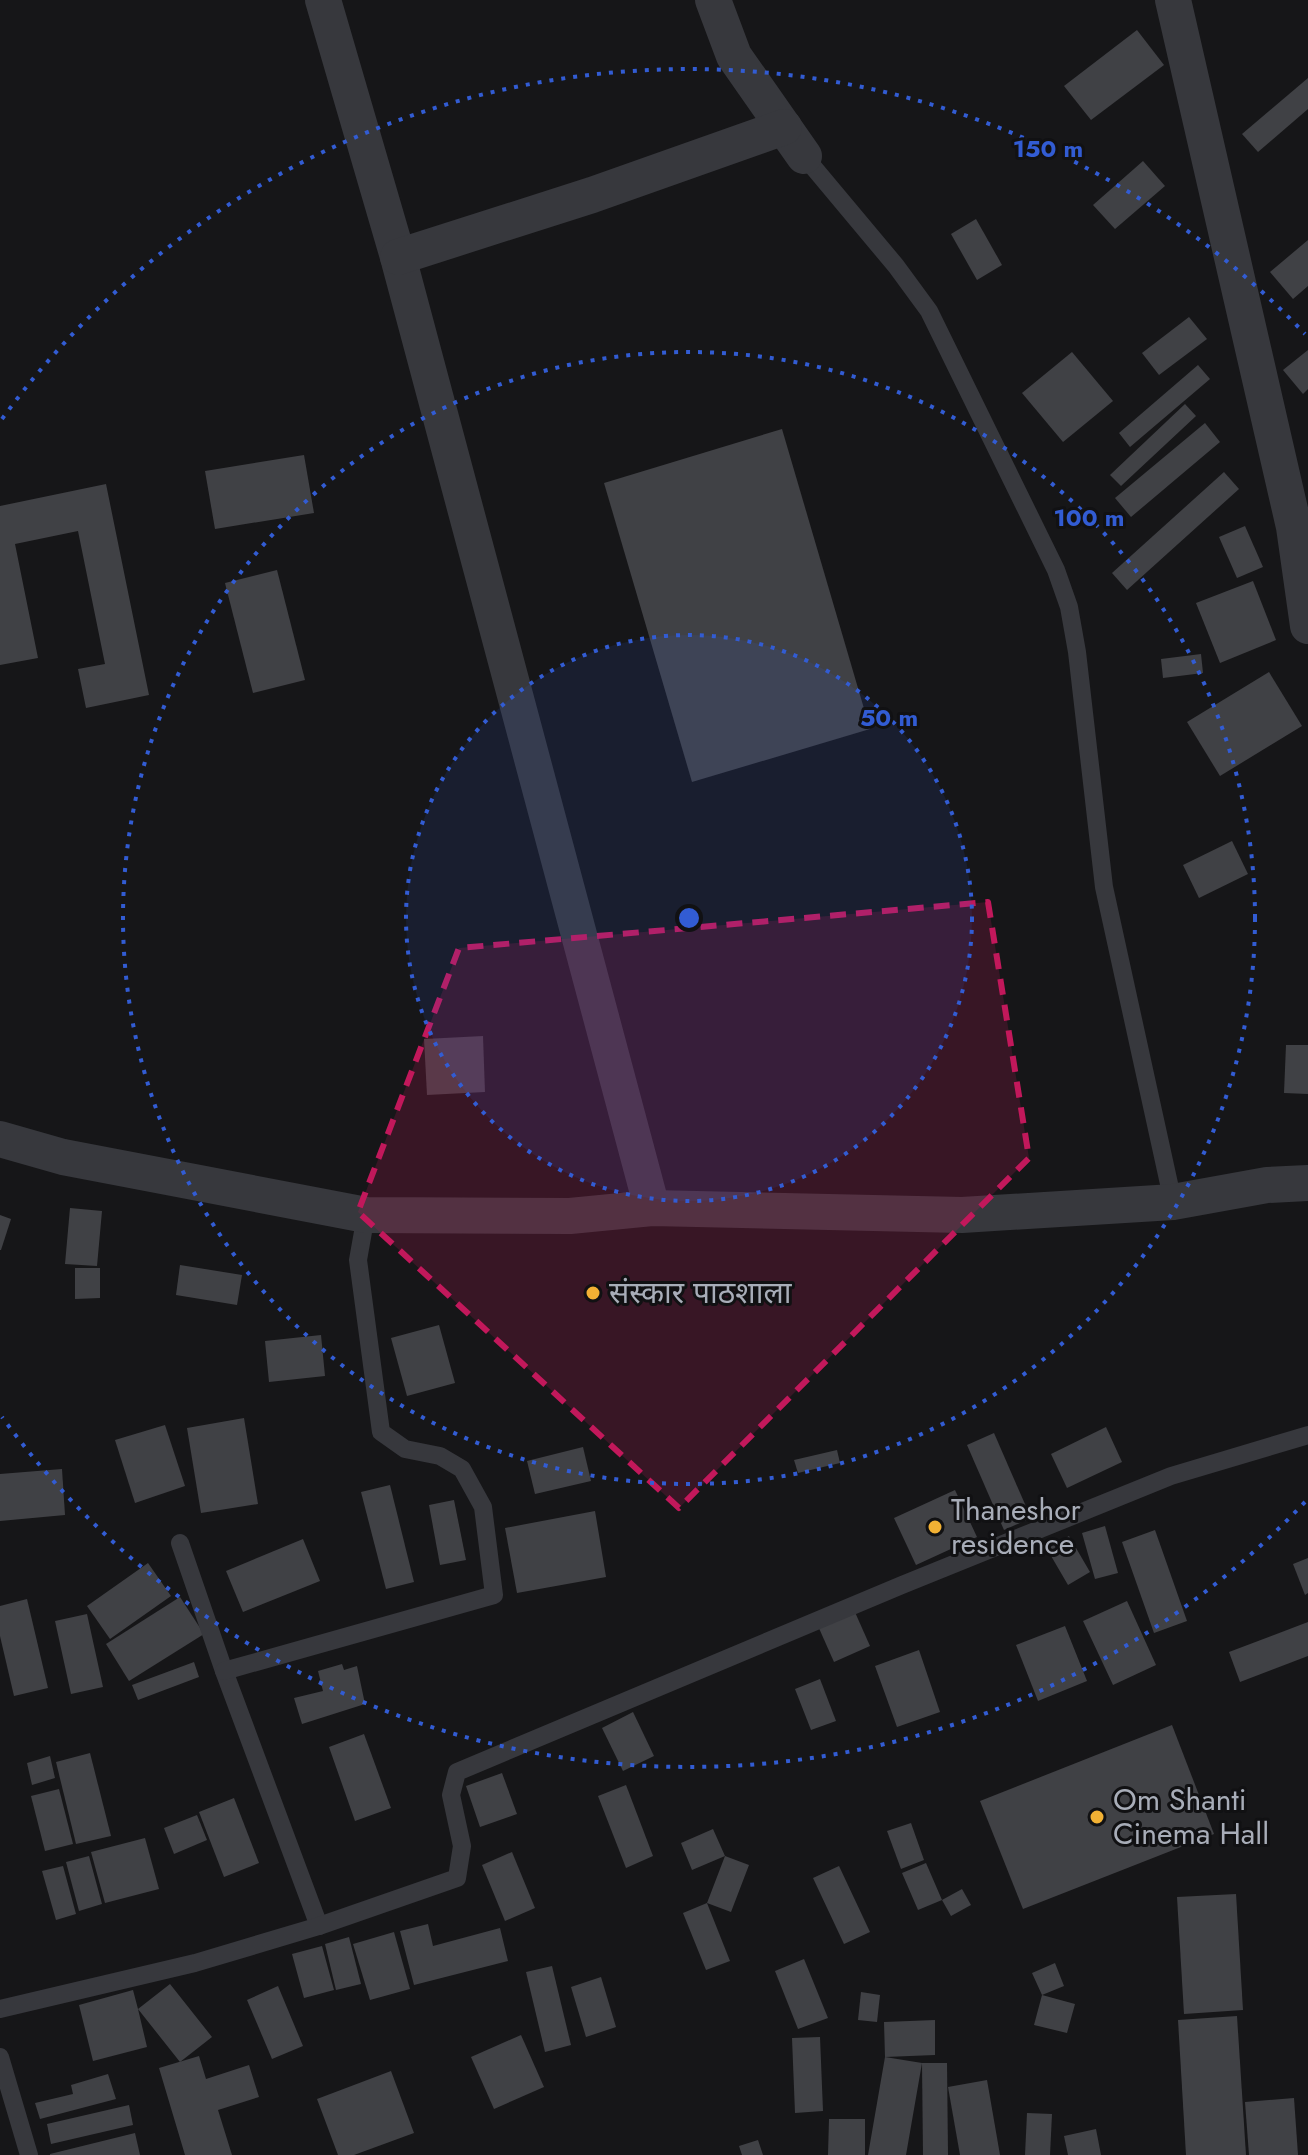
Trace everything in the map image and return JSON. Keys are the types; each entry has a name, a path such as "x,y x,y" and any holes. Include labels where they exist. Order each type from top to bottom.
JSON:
{"street":[{"path":"323,0 398,257 652,1208"},
{"path":"398,257 592,195 794,142 734,56 713,0"},
{"path":"1173,0 1294,527 1308,626"},
{"path":"0,1139 63,1157 366,1215 570,1216 652,1208 962,1215 1173,1202 1267,1185 1308,1183"}],"lane":[{"path":"794,142 929,311 1060,582 1069,607 1104,887 1173,1202"},
{"path":"224,1671 494,1595 483,1507 462,1469 440,1456 405,1449 381,1432 358,1260 366,1215"},
{"path":"0,2009 195,1963 319,1926 457,1878 462,1846 451,1795 457,1772 1171,1476 1308,1435"},
{"path":"180,1543 319,1926"},
{"path":"0,2057 29,2155"}],"highlighted area":[{"path":"988,902 1029,1158 679,1508 358,1212 459,948"}],"building":[{"path":"1137,30 1164,65 1091,120 1064,86"},
{"path":"1308,78 1308,109 1258,152 1242,134"},
{"path":"1143,161 1165,186 1115,229 1093,205"},
{"path":"976,219 1002,265 977,280 951,234"},
{"path":"1308,240 1308,286 1293,299 1270,272"},
{"path":"1189,317 1207,339 1159,375 1142,353"},
{"path":"1308,350 1308,389 1303,394 1283,370"},
{"path":"1072,352 1113,401 1063,442 1022,393"},
{"path":"1198,365 1210,379 1130,447 1119,433"},
{"path":"1185,404 1196,416 1121,486 1110,475"},
{"path":"1205,423 1220,442 1131,517 1115,498"},
{"path":"782,429 870,729 692,782 604,483"},
{"path":"304,455 314,513 215,529 205,471"},
{"path":"1224,472 1239,489 1127,590 1112,573"},
{"path":"106,484 149,695 86,708 78,669 105,664 78,531 15,544 38,658 0,665 0,506"},
{"path":"1245,526 1263,567 1237,578 1219,537"},
{"path":"277,570 305,680 253,693 225,583"},
{"path":"1253,581 1276,640 1220,663 1196,603"},
{"path":"1201,654 1203,673 1163,678 1161,659"},
{"path":"1269,672 1302,726 1220,776 1187,722"},
{"path":"1232,841 1248,874 1199,898 1183,865"},
{"path":"483,1036 485,1092 427,1095 424,1039"},
{"path":"1286,1045 1308,1045 1308,1094 1284,1093"},
{"path":"70,1208 102,1211 97,1266 65,1264"},
{"path":"0,1215 11,1219 1,1250 0,1250"},
{"path":"180,1265 242,1275 237,1305 176,1295"},
{"path":"75,1268 100,1268 100,1298 75,1299"},
{"path":"439,1325 455,1383 407,1396 391,1338"},
{"path":"321,1335 325,1376 269,1382 265,1341"},
{"path":"244,1418 258,1504 201,1513 187,1428"},
{"path":"165,1425 185,1486 135,1503 115,1440"},
{"path":"1106,1427 1122,1462 1067,1488 1051,1454"},
{"path":"994,1433 1031,1518 1004,1530 967,1445"},
{"path":"583,1447 591,1481 535,1494 527,1461"},
{"path":"837,1450 840,1463 798,1473 794,1460"},
{"path":"62,1469 65,1515 0,1521 0,1474"},
{"path":"390,1485 414,1582 386,1589 361,1492"},
{"name":"Thaneshor residence","path":"955,1490 977,1537 916,1565 894,1518"},
{"path":"454,1500 466,1560 440,1565 429,1505"},
{"path":"595,1511 606,1577 517,1593 505,1528"},
{"path":"1105,1526 1118,1573 1095,1579 1082,1533"},
{"path":"1155,1530 1187,1621 1154,1633 1122,1542"},
{"path":"1069,1536 1090,1572 1068,1585 1047,1549"},
{"path":"303,1539 320,1581 243,1612 226,1571"},
{"path":"1308,1558 1308,1593 1305,1595 1293,1564"},
{"path":"148,1563 171,1596 110,1639 87,1606"},
{"path":"180,1597 204,1634 129,1681 106,1644"},
{"path":"27,1599 48,1688 14,1696 0,1636 0,1606"},
{"path":"1127,1601 1156,1665 1113,1685 1083,1621"},
{"path":"854,1610 870,1646 834,1662 818,1626"},
{"path":"87,1614 103,1687 71,1694 55,1621"},
{"path":"1308,1622 1308,1656 1240,1682 1229,1652"},
{"path":"1065,1626 1087,1681 1038,1701 1016,1645"},
{"path":"919,1650 940,1712 897,1727 875,1666"},
{"path":"194,1662 199,1677 138,1700 132,1685"},
{"path":"342,1664 344,1670 357,1666 365,1704 302,1724 294,1698 323,1691 318,1671"},
{"path":"820,1679 836,1721 811,1730 795,1689"},
{"path":"633,1712 654,1756 623,1771 602,1728"},
{"name":"Om Shanti Cinema Hall","path":"1172,1725 1214,1834 1023,1909 980,1801"},
{"path":"364,1734 391,1808 355,1821 329,1747"},
{"path":"90,1753 111,1836 76,1844 56,1762"},
{"path":"50,1756 55,1778 32,1785 27,1763"},
{"path":"502,1773 517,1814 480,1827 466,1786"},
{"path":"626,1785 653,1856 626,1868 598,1796"},
{"path":"59,1789 73,1844 45,1851 31,1796"},
{"path":"234,1798 259,1863 224,1877 199,1812"},
{"path":"197,1815 207,1840 174,1854 164,1828"},
{"path":"911,1823 924,1860 901,1869 887,1831"},
{"path":"713,1829 725,1856 692,1870 681,1843"},
{"path":"145,1838 159,1889 105,1903 91,1852"},
{"path":"512,1852 535,1908 505,1921 482,1865"},
{"path":"89,1856 102,1904 79,1911 66,1862"},
{"path":"725,1856 749,1865 731,1912 707,1903"},
{"path":"926,1863 942,1900 918,1910 902,1873"},
{"path":"63,1866 76,1914 56,1920 42,1871"},
{"path":"839,1866 870,1932 844,1944 813,1878"},
{"path":"962,1889 971,1905 951,1916 942,1900"},
{"path":"1236,1894 1243,2010 1184,2014 1177,1897"},
{"path":"707,1903 730,1961 706,1970 683,1913"},
{"path":"428,1924 433,1946 500,1928 508,1961 414,1985 400,1931"},
{"path":"394,1932 410,1989 370,2000 353,1944"},
{"path":"349,1937 361,1984 336,1990 325,1944"},
{"path":"322,1946 334,1990 304,1998 292,1954"},
{"path":"804,1959 828,2018 798,2029 775,1971"},
{"path":"1055,1963 1064,1986 1042,1995 1032,1973"},
{"path":"552,1966 571,2045 545,2052 526,1972"},
{"path":"601,1977 616,2027 586,2037 571,1987"},
{"path":"170,1984 212,2037 180,2062 138,2009"},
{"path":"278,1986 303,2046 272,2059 247,2000"},
{"path":"133,1990 147,2047 93,2061 79,2005"},
{"path":"861,1992 880,1995 877,2022 858,2020"},
{"path":"1042,1995 1075,2004 1067,2033 1034,2025"},
{"path":"1237,2016 1246,2155 1186,2155 1178,2020"},
{"path":"935,2020 935,2055 885,2057 884,2022"},
{"path":"521,2035 544,2087 494,2109 471,2057"},
{"path":"820,2037 823,2111 795,2113 792,2038"},
{"path":"199,2056 206,2079 249,2065 259,2097 218,2110 232,2155 185,2155 159,2068"},
{"path":"885,2057 922,2063 906,2155 868,2155"},
{"path":"922,2063 947,2063 948,2155 923,2155"},
{"path":"391,2071 414,2133 354,2155 338,2155 317,2099"},
{"path":"108,2074 116,2099 40,2119 35,2103 73,2094 71,2085"},
{"path":"987,2080 1000,2155 960,2155 948,2087"},
{"path":"1294,2098 1298,2155 1249,2155 1245,2102"},
{"path":"129,2105 133,2125 51,2144 47,2124"},
{"path":"1027,2113 1052,2114 1050,2155 1025,2155"},
{"path":"829,2119 865,2119 865,2155 828,2155"},
{"path":"1096,2129 1101,2155 1068,2155 1064,2136"},
{"path":"135,2133 140,2155 50,2155 50,2154"},
{"path":"758,2140 763,2155 742,2155 739,2146"}],"place":[{"name":"संस्कार पाठशाला","path":"593,1293"},
{"name":"Thaneshor residence","path":"935,1527"},
{"name":"Om Shanti Cinema Hall","path":"1097,1817"}]}
